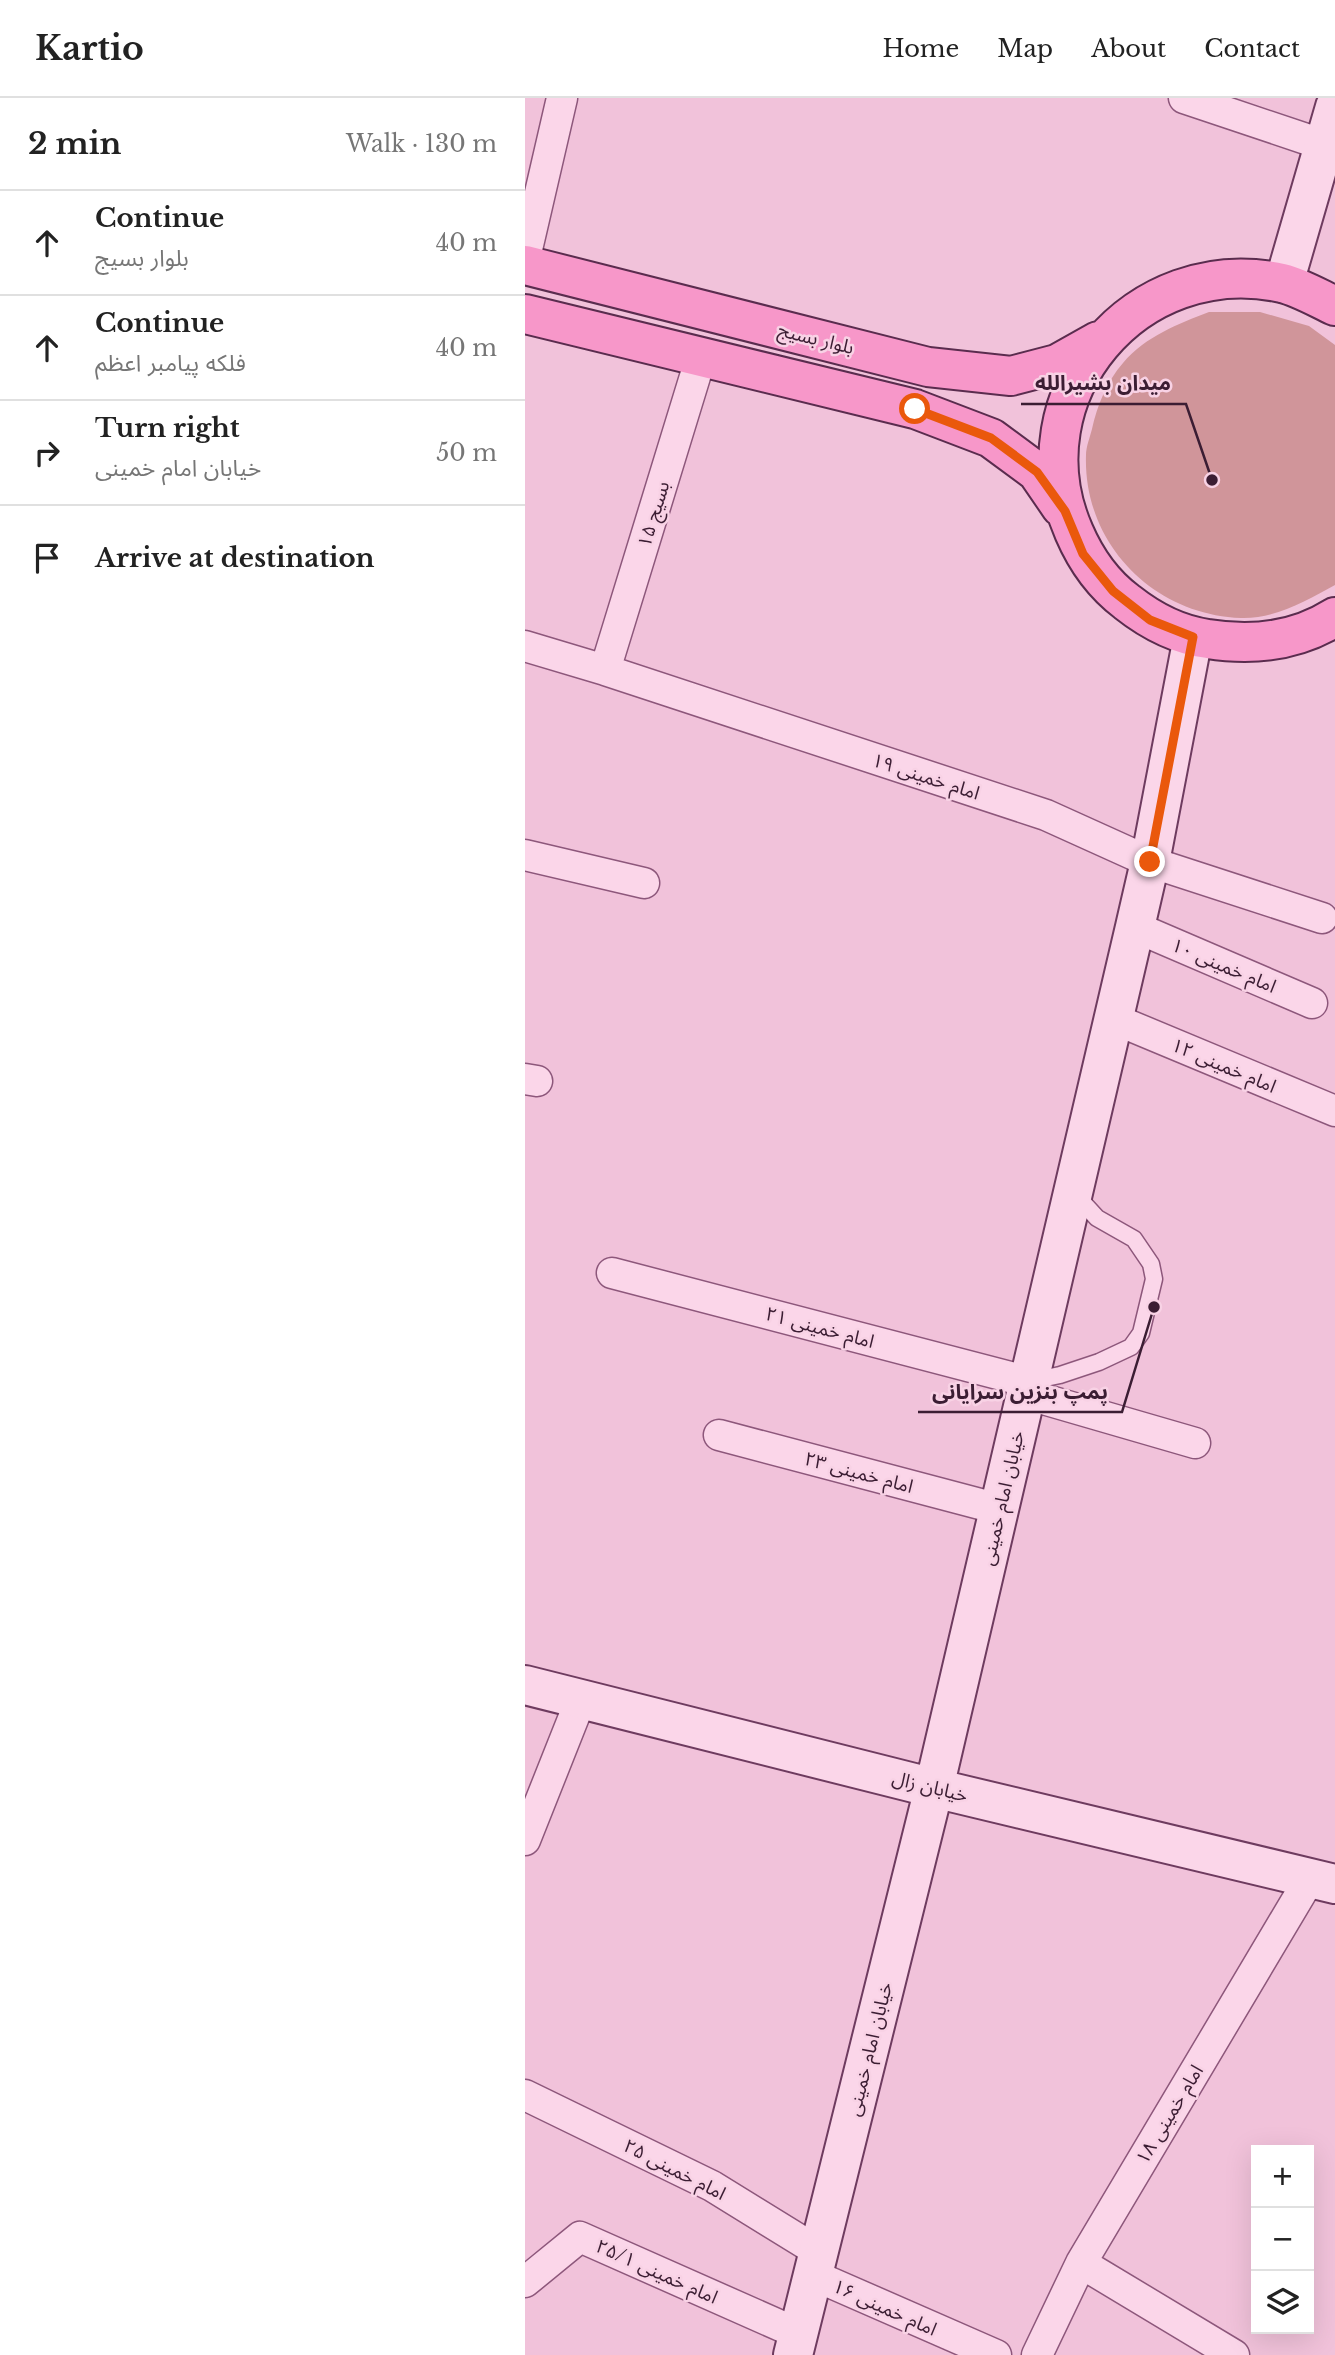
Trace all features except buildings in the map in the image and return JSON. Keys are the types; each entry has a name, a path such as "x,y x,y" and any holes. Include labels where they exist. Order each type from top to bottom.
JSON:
{"main road":[{"path":"1284,283 1335,107"},
{"name":"بلوار بسیج","path":"525,265 928,367 1011,376 1057,364 1103,339"},
{"path":"1335,306 1284,283 1244,278 1205,281 1167,293 1133,313 1103,339 1077,377 1062,420 1057,466 1065,511 1083,554 1113,591 1150,620 1193,637 1237,644 1281,639 1322,625 1335,617"},
{"path":"525,314 915,409 991,438 1037,472 1065,511"},
{"name":"خیابان امام خمینی","path":"796,2345 934,1788 1114,1019 1150,862 1193,637"},
{"name":"خیابان زال","path":"525,1685 934,1788 1322,1881"}],"street":[{"path":"525,258 562,98"},
{"path":"1184,98 1324,145"},
{"name":"بسیج ۱۵","path":"605,670 701,357"},
{"name":"امام خمینی ۱۹","path":"525,646 1046,816 1150,862 1322,918"},
{"path":"525,855 644,883"},
{"name":"امام خمینی ۱۰","path":"1135,927 1312,1003"},
{"name":"امام خمینی ۱۲","path":"1114,1019 1335,1111"},
{"name":"امام خمینی ۲۱","path":"612,1273 1028,1388 1195,1443"},
{"name":"امام خمینی ۲۳","path":"719,1435 999,1509"},
{"path":"525,1840 581,1699"},
{"name":"امام خمینی ۱۸","path":"1037,2355 1081,2263 1322,1881"},
{"name":"امام خمینی ۲۵","path":"525,2095 712,2186 816,2264"},
{"name":"امام خمینی ۲۵/۱","path":"525,2283 580,2236 796,2345"},
{"path":"1081,2263 1234,2355"},
{"name":"امام خمینی ۱۶","path":"816,2264 996,2355"}],"lane":[{"path":"1028,1388 1099,1362 1131,1347 1141,1333 1154,1279 1151,1264 1134,1239 1097,1218 1073,1192"}],"shaded area":[{"path":"1209,312 1260,312 1309,326 1335,345 1335,585 1290,608 1266,616 1241,618 1209,614 1180,604 1153,589 1130,569 1111,545 1097,518 1088,487 1087,445 1100,403 1117,370 1152,338"}],"place":[{"name":"میدان بشیرالله","path":"1212,480"},
{"name":"پمپ بنزین سرایانی","path":"1154,1307"}],"route":[{"path":"915,409 991,438 1037,472 1065,511 1083,554 1113,591 1150,620 1193,637 1150,862"}]}
